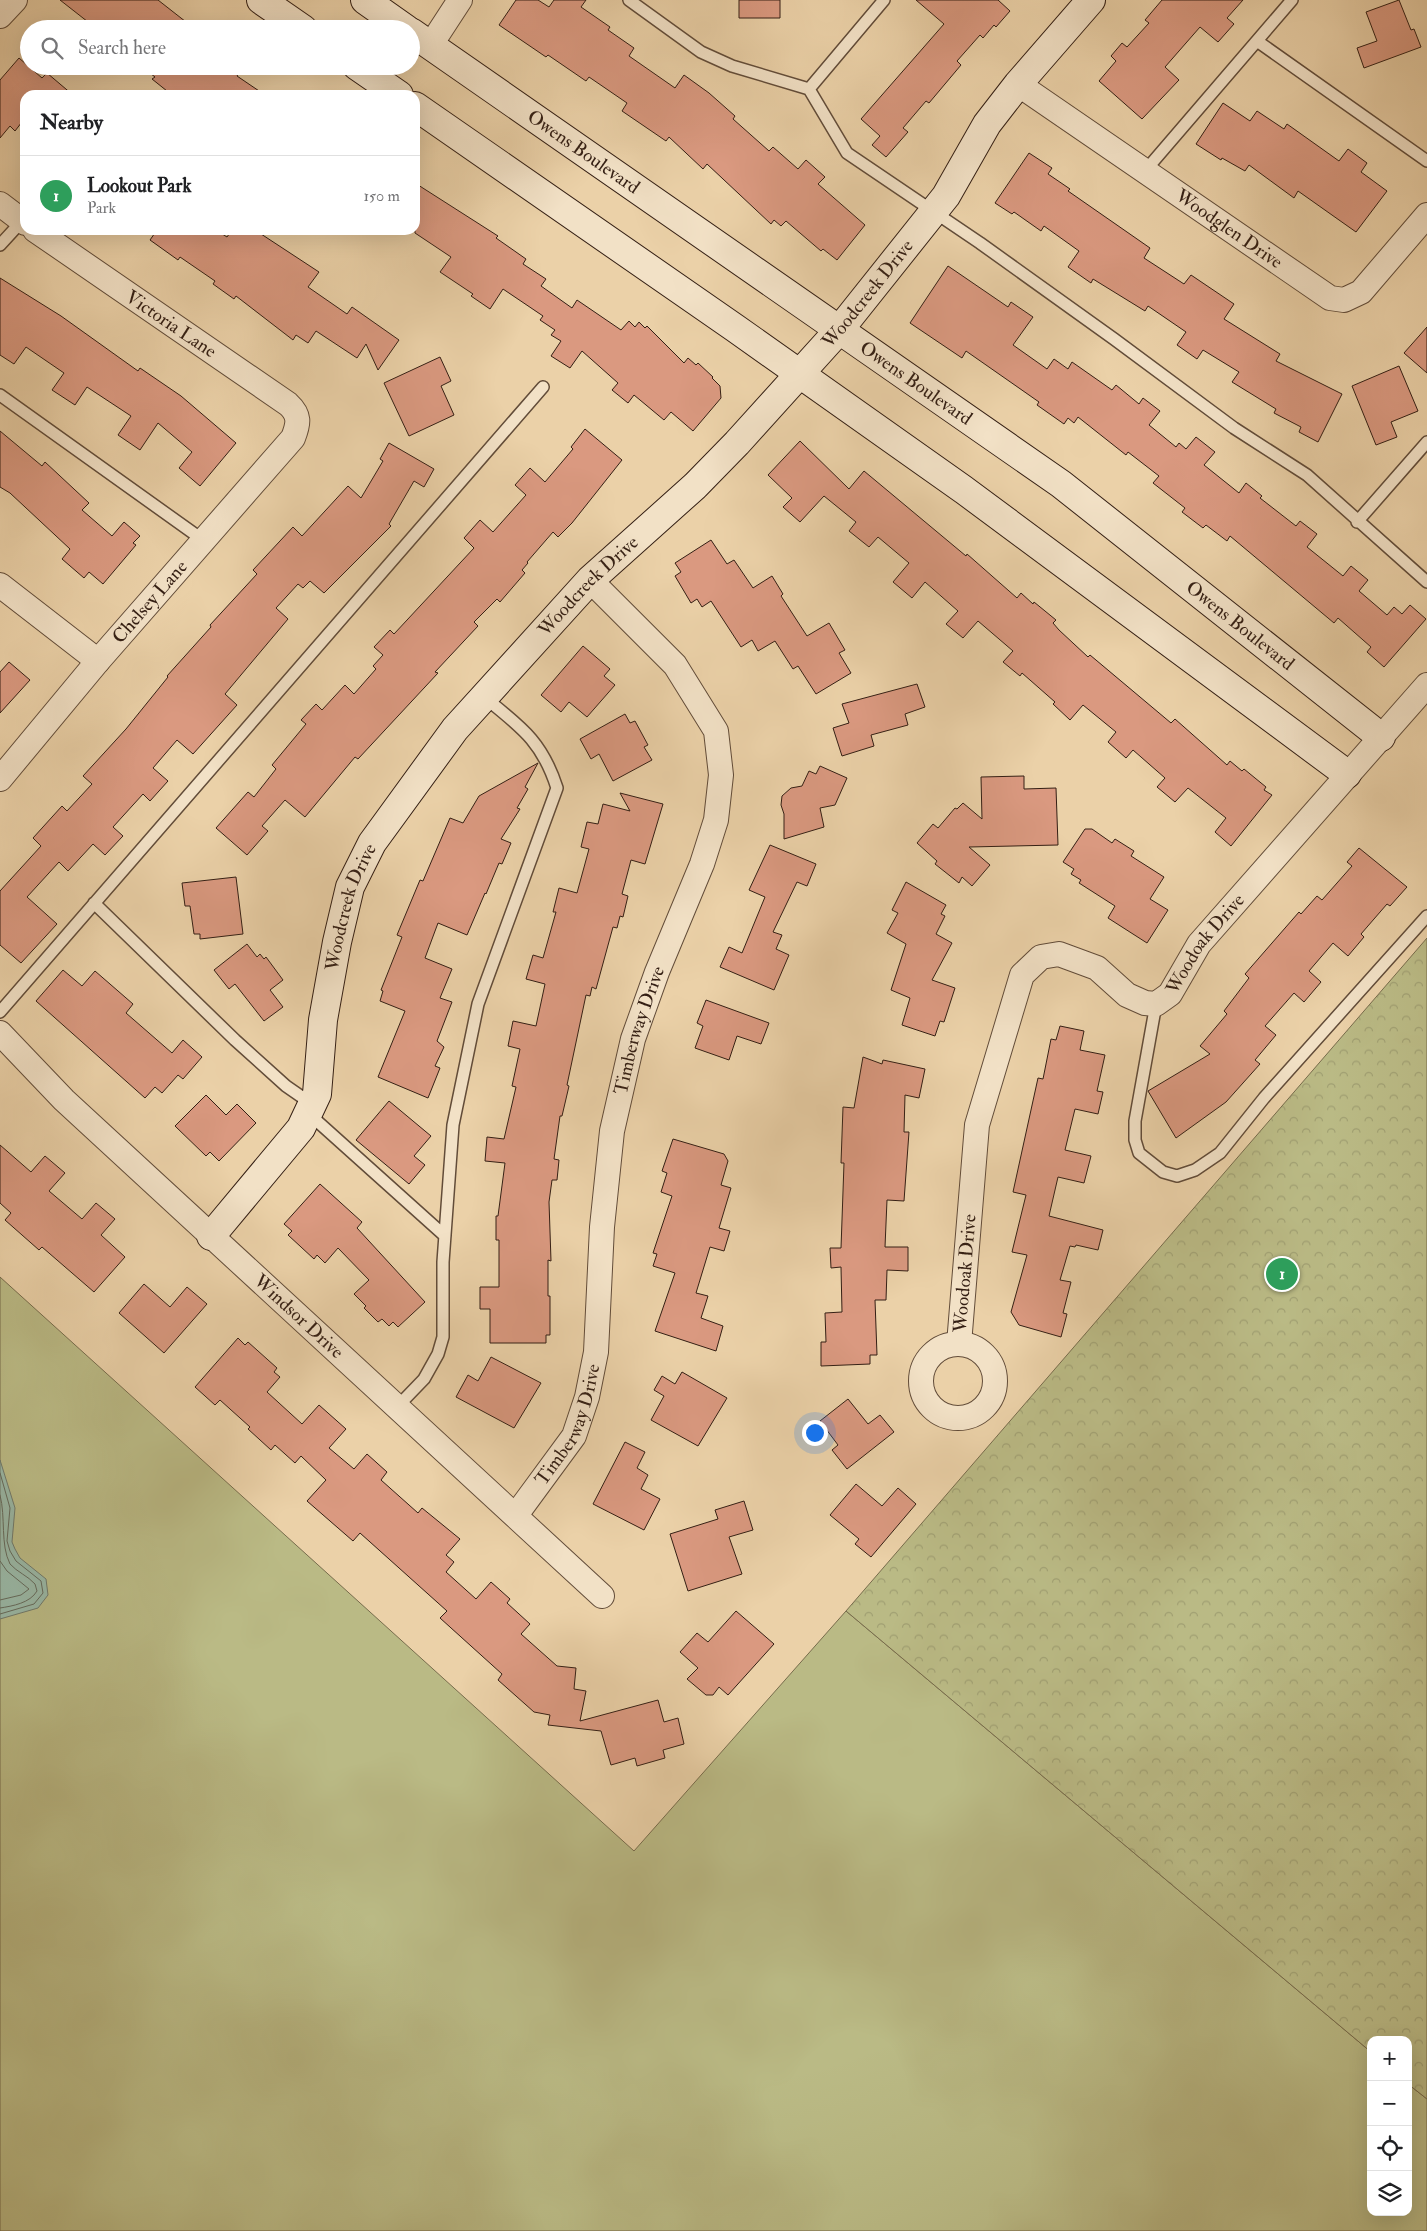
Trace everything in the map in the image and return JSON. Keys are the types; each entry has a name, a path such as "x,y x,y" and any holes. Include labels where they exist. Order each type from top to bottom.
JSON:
{"street":[{"path":"0,16 15,0"},
{"path":"261,0 289,20"},
{"path":"365,0 393,20"},
{"path":"421,39 460,0"},
{"name":"Woodcreek Drive","path":"211,1236 301,1128 317,1094 323,1020 337,942 350,887 372,843 455,729 590,580 695,486 737,443 840,329 934,213 946,196 987,124 1018,84 1091,0"},
{"name":"Owens Boulevard","path":"421,39 1060,484 1381,737"},
{"path":"370,75 392,90"},
{"name":"Woodglen Drive","path":"1018,84 1330,298 1344,300 1361,292 1427,215"},
{"path":"420,109 800,374 1091,582 1347,774"},
{"name":"Victoria Lane","path":"0,204 20,219"},
{"name":"Victoria Lane","path":"43,235 288,404 296,411 299,424"},
{"name":"Chelsey Lane","path":"0,779 98,661 293,438 299,424"},
{"name":"Timberway Drive","path":"516,1515 574,1436 587,1397 596,1352 602,1227 612,1131 633,1039 657,972 702,864 716,820 721,775 716,731 675,665 590,580"},
{"path":"0,585 98,661"},
{"name":"Woodoak Drive","path":"959,1344 968,1214 977,1125 1022,975 1041,957 1059,954 1097,968 1127,995 1145,1003 1156,1004 1170,994 1199,944 1427,685"},
{"name":"Windsor Drive","path":"0,1033 64,1100 602,1596"}],"lane":[{"path":"629,0 701,52 732,66 808,89 847,153 980,243 1114,338 1234,428 1306,475 1427,582"},
{"path":"808,89 884,0"},
{"path":"1144,171 1292,0"},
{"path":"1257,41 1427,161"},
{"path":"0,245 20,229"},
{"path":"0,1012 543,387"},
{"path":"0,395 204,540"},
{"path":"1358,522 1427,442"},
{"path":"397,1407 424,1379 438,1354 443,1338 445,1236 453,1125 478,1004 558,788 548,761 526,732 484,697"},
{"path":"94,903 236,1040 445,1236"},
{"path":"1156,1004 1135,1121 1135,1140 1139,1153 1150,1164 1163,1172 1177,1176 1195,1170 1220,1154 1264,1098 1427,916"}],"green space":[{"path":"1427,938 1427,2099 1412,2087 1412,2036 1367,2036 1367,2049 846,1611"},
{"path":"0,1277 634,1851 846,1611 1367,2049 1367,2216 1412,2216 1412,2087 1427,2099 1427,2231 0,2231"}],"water":[{"path":"0,1460 15,1508 12,1542 20,1558 46,1579 48,1595 38,1608 0,1619"}],"building":[{"path":"60,0 158,0 184,20 86,20"},
{"path":"516,0 538,0 549,7 554,0 586,0 581,7 610,27 608,30 634,48 629,56 675,88 684,75 709,93 735,116 733,119 769,151 773,147 798,169 806,160 825,177 818,184 865,225 837,260 823,249 821,251 786,221 781,226 774,220 771,224 707,164 703,169 669,137 666,141 622,111 627,103 589,77 586,81 548,55 546,57 499,25"},
{"path":"739,0 780,0 780,18 739,18"},
{"path":"916,0 998,0 1010,11 983,38 980,35 957,61 961,65 929,103 926,101 903,128 908,132 886,157 872,145 880,136 861,119 944,24"},
{"path":"1162,0 1243,0 1227,18 1234,24 1218,42 1200,27 1165,67 1179,80 1142,119 1099,81 1116,61 1111,56 1122,43 1127,47 1149,23 1145,20"},
{"path":"1399,0 1411,30 1414,29 1421,47 1364,68 1357,48 1377,41 1366,12"},
{"path":"19,58 20,75 39,75 42,78 45,75 49,75 67,90 20,90 20,124 15,131 10,126 0,138 0,80"},
{"path":"152,75 238,75 258,90 166,90 152,79 155,77"},
{"path":"1223,103 1250,121 1257,111 1284,129 1287,124 1339,161 1348,149 1367,163 1361,172 1387,191 1356,232 1298,191 1294,198 1249,165 1245,171 1222,158 1221,160 1196,144"},
{"path":"1029,153 1052,168 1048,174 1070,189 1068,191 1150,248 1144,258 1184,284 1191,275 1234,304 1224,319 1280,354 1276,361 1342,394 1318,442 1299,432 1301,427 1274,413 1276,409 1232,382 1239,372 1203,350 1197,359 1177,345 1186,332 1148,306 1145,311 1093,279 1091,283 1068,267 1079,251 1044,226 1041,231 1014,212 1012,214 995,203"},
{"path":"420,186 498,236 496,238 526,259 523,264 546,279 541,286 572,308 577,300 621,330 629,321 635,327 639,322 645,328 647,326 684,363 688,358 696,365 698,363 713,377 720,386 721,398 693,431 671,412 664,420 634,395 628,403 612,390 618,383 582,351 570,368 551,356 561,341 551,335 555,330 540,320 543,316 503,289 490,309 471,296 473,294 440,272 451,257 418,235 420,235"},
{"path":"154,235 224,235 227,237 228,235 263,235 319,272 308,287 347,314 352,307 399,340 378,370 366,344 357,358 316,331 308,343 296,335 293,340 236,296 234,299 213,284 215,281 180,257 178,260 150,240"},
{"path":"948,266 1008,307 1011,302 1033,317 1013,345 1047,369 1054,359 1068,369 1072,362 1112,390 1116,385 1139,404 1143,398 1160,411 1149,425 1176,447 1179,443 1186,449 1196,437 1215,452 1204,465 1239,493 1246,483 1262,496 1260,498 1296,526 1300,521 1317,534 1307,547 1343,576 1351,566 1368,580 1359,591 1387,615 1394,607 1402,614 1410,605 1426,619 1384,667 1367,652 1371,647 1338,618 1334,623 1230,536 1227,541 1206,525 1203,528 1182,512 1185,508 1153,483 1159,476 1128,452 1126,455 1078,417 1074,423 1068,418 1064,424 1037,405 1039,402 966,351 962,358 910,323"},
{"path":"0,278 61,316 138,371 140,368 181,396 236,443 200,486 179,468 192,452 158,423 140,450 118,435 131,416 87,387 75,405 52,390 64,373 26,347 14,364 0,355"},
{"path":"1427,327 1427,373 1404,353"},
{"path":"440,357 451,381 441,386 454,415 409,436 384,383"},
{"path":"1399,366 1418,411 1391,422 1397,437 1376,445 1352,386"},
{"path":"585,429 622,460 572,523 558,537 553,532 527,562 522,570 525,573 500,602 497,599 474,622 478,626 435,672 438,673 358,759 355,757 305,817 285,800 262,826 268,831 247,855 216,828 248,792 254,797 276,769 272,765 306,724 301,720 316,704 322,710 345,685 354,694 376,669 373,666 383,655 374,647 390,630 394,634 474,548 464,538 480,520 493,532 526,495 515,485 530,468 545,482 573,449 571,447"},
{"path":"0,431 42,466 45,462 89,503 82,510 112,536 124,522 140,536 133,543 136,545 103,584 89,572 84,578 62,559 70,549 10,493 0,487"},
{"path":"800,441 849,489 864,471 966,556 967,554 1017,598 1021,593 1056,620 1053,623 1059,630 1088,657 1090,655 1171,723 1175,719 1227,765 1230,761 1242,771 1244,769 1266,787 1264,790 1272,795 1231,846 1215,832 1226,818 1188,788 1175,802 1157,787 1165,778 1133,750 1126,758 1108,742 1116,732 1083,705 1070,720 1053,704 1055,702 1022,673 1020,676 1003,662 1013,651 978,621 963,638 946,624 958,611 925,582 912,598 893,582 909,563 878,537 869,547 849,531 856,522 824,496 800,522 783,507 792,498 768,475"},
{"path":"389,443 434,469 424,487 414,481 389,524 391,526 324,593 310,581 303,588 298,584 276,608 288,619 225,694 237,705 193,754 177,740 153,768 168,781 150,801 143,794 113,827 123,836 105,855 93,844 68,871 59,862 27,897 57,924 21,963 0,945 0,891 41,846 33,838 62,806 67,811 92,784 83,776 126,729 167,676 211,627 210,625 257,574 253,570 293,527 302,536 348,486 361,498 383,461 380,459"},
{"path":"711,540 727,564 734,560 753,588 772,576 783,594 781,596 807,636 829,623 845,650 839,653 851,673 816,694 798,666 793,669 775,641 758,651 752,640 741,647 711,601 702,607 697,599 691,603 675,576 681,572 675,563"},
{"path":"583,646 610,669 604,676 615,685 587,717 569,702 561,712 541,695"},
{"path":"9,662 30,680 0,713 0,672"},
{"path":"917,684 925,707 905,714 908,725 871,735 874,746 842,756 833,728 849,723 842,704"},
{"path":"625,714 630,723 635,721 648,745 644,747 652,760 613,781 599,754 591,759 580,739"},
{"path":"538,763 525,787 528,789 517,808 520,809 501,839 511,843 502,864 499,863 467,935 438,923 425,958 452,969 440,998 452,1002 437,1041 444,1047 435,1066 440,1068 428,1098 378,1077 405,1011 380,1001 383,991 381,990 402,937 397,935 420,880 423,881 450,818 463,823 479,796"},
{"path":"820,766 847,778 835,805 820,808 824,827 784,839 782,796 791,788 802,786 809,771 816,774"},
{"path":"1024,776 1024,789 1056,788 1058,845 969,847 990,865 972,886 962,877 959,883 935,864 937,861 917,843 933,824 938,828 955,808 957,809 963,803 982,819 981,777"},
{"path":"620,793 663,804 645,864 631,860 622,894 628,896 623,917 620,916 617,928 613,927 596,989 592,987 590,996 586,995 567,1085 569,1086 562,1116 560,1116 554,1159 559,1160 557,1180 552,1180 549,1202 551,1261 548,1260 548,1296 550,1296 550,1335 546,1335 546,1343 490,1343 490,1309 480,1309 480,1287 499,1287 499,1240 496,1240 496,1216 498,1216 505,1163 485,1161 487,1137 504,1139 516,1087 512,1086 520,1049 508,1046 513,1021 536,1026 545,984 526,979 533,955 543,958 556,912 553,912 559,888 577,893 589,849 581,847 587,822 598,824 603,804 630,811"},
{"path":"1085,829 1092,829 1112,843 1115,839 1134,851 1131,856 1164,877 1150,899 1168,910 1147,943 1108,918 1115,906 1079,883 1081,880 1071,874 1074,869 1063,862"},
{"path":"770,845 816,864 807,886 797,882 773,932 782,935 776,949 789,955 774,990 720,967 729,947 742,953 765,897 749,890"},
{"path":"1359,848 1407,887 1390,906 1387,904 1361,934 1364,937 1348,956 1333,943 1309,971 1321,982 1304,1002 1294,993 1265,1026 1276,1035 1255,1060 1260,1064 1226,1102 1176,1138 1148,1091 1210,1054 1200,1046 1227,1014 1224,1011 1249,978 1245,974 1299,912 1301,914 1317,896 1322,900 1352,866 1347,862"},
{"path":"236,877 243,934 200,939 200,934 194,934 190,906 185,906 182,883"},
{"path":"906,882 946,905 941,914 945,916 936,934 952,943 932,980 955,988 944,1022 940,1021 935,1036 902,1025 910,998 891,990 906,944 887,933 898,913 892,910"},
{"path":"247,944 257,957 260,954 264,959 266,957 283,980 270,990 283,1007 264,1021 235,984 229,989 214,970"},
{"path":"63,970 82,986 95,971 133,1004 126,1013 172,1053 183,1040 202,1057 183,1079 178,1075 162,1093 155,1087 145,1098 36,1001"},
{"path":"706,1000 769,1023 761,1044 737,1036 729,1060 695,1048 703,1026 697,1023"},
{"path":"1060,1026 1084,1031 1080,1050 1105,1055 1097,1091 1103,1092 1098,1114 1075,1109 1065,1150 1091,1156 1084,1183 1058,1177 1049,1216 1103,1230 1098,1250 1076,1245 1075,1247 1070,1246 1060,1280 1071,1282 1063,1313 1067,1314 1061,1337 1019,1325 1011,1312 1027,1255 1012,1252 1026,1195 1013,1192 1038,1078 1043,1079 1051,1039 1056,1040"},
{"path":"863,1057 882,1064 883,1060 925,1069 919,1098 905,1095 904,1132 909,1132 904,1201 887,1200 885,1247 908,1247 908,1271 887,1270 886,1300 875,1300 877,1355 870,1355 870,1364 821,1366 821,1342 826,1342 825,1313 842,1312 841,1267 831,1268 830,1248 841,1248 844,1163 841,1163 843,1107 854,1108"},
{"path":"206,1095 226,1115 237,1104 256,1123 219,1161 210,1152 206,1156 175,1126"},
{"path":"389,1101 431,1136 414,1156 425,1165 409,1184 356,1140"},
{"path":"673,1139 724,1154 728,1161 721,1185 731,1188 719,1228 730,1231 724,1251 710,1247 696,1293 708,1296 701,1318 723,1326 716,1351 655,1331 675,1273 653,1266 657,1254 653,1253 672,1196 661,1192 667,1173 662,1171"},
{"path":"0,1145 31,1172 45,1156 65,1173 49,1191 82,1219 96,1203 115,1219 101,1235 125,1257 94,1292 42,1247 39,1250 5,1220 11,1213 0,1203"},
{"path":"320,1184 362,1222 357,1228 425,1302 398,1327 393,1322 389,1326 382,1319 378,1322 364,1308 366,1306 354,1294 369,1280 338,1248 325,1263 317,1255 314,1259 288,1235 292,1231 284,1224"},
{"path":"144,1284 170,1307 187,1287 207,1304 164,1353 119,1313"},
{"path":"238,1338 245,1345 248,1342 277,1368 274,1372 280,1377 267,1392 302,1424 319,1405 346,1429 329,1448 354,1469 367,1454 387,1472 381,1480 418,1513 422,1508 460,1539 446,1555 454,1562 446,1572 476,1599 491,1582 510,1599 507,1603 530,1624 521,1634 557,1666 576,1668 574,1689 586,1691 580,1721 658,1700 664,1722 678,1718 684,1744 663,1750 665,1758 637,1766 635,1758 611,1765 601,1731 548,1725 550,1715 534,1712 498,1680 502,1674 440,1618 447,1611 360,1533 353,1541 307,1501 326,1480 301,1456 295,1463 275,1445 271,1450 248,1429 250,1427 220,1400 215,1405 195,1387"},
{"path":"491,1357 541,1383 514,1428 456,1397 468,1375 478,1381"},
{"path":"682,1372 727,1398 698,1446 651,1420 664,1396 654,1390 662,1376 675,1384"},
{"path":"848,1399 868,1424 880,1415 894,1432 847,1469 832,1450 838,1445 820,1421"},
{"path":"625,1442 645,1452 637,1468 648,1475 641,1489 660,1499 644,1530 593,1504"},
{"path":"856,1484 882,1506 898,1488 916,1504 871,1557 855,1544 859,1539 830,1515"},
{"path":"744,1501 753,1530 729,1537 742,1574 688,1591 670,1534 718,1519 715,1510"},
{"path":"736,1611 774,1644 728,1695 719,1687 713,1695 706,1695 687,1679 698,1668 680,1652 697,1633 708,1642"}],"place":[{"name":"Lookout Park","path":"1282,1274"}]}
